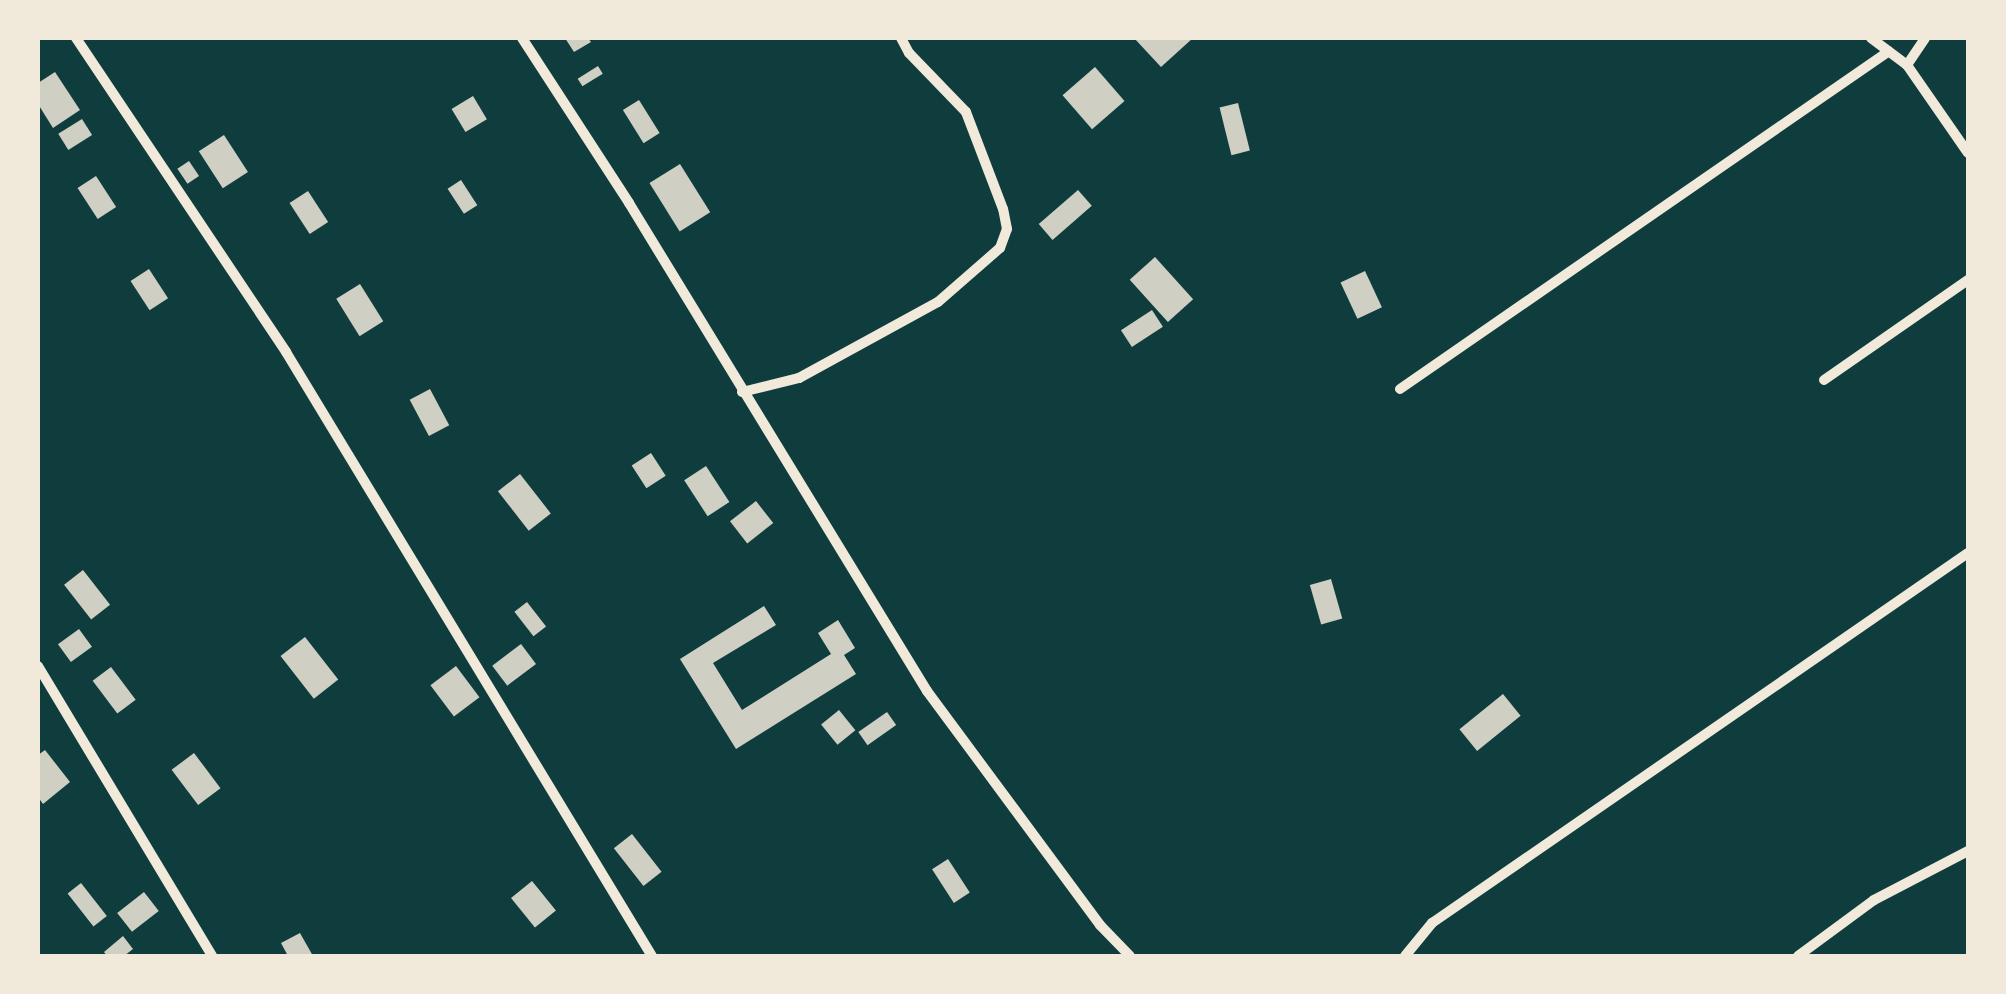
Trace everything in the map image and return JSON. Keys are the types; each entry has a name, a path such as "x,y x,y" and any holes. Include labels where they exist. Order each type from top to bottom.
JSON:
{"street":[{"path":"76,38 286,352 652,956"},
{"path":"522,38 629,203 927,691 1100,926 1130,956"},
{"path":"742,392 799,378 938,302 1000,248 1006,229 1003,209 966,112 909,53 901,38"},
{"path":"1871,38 1907,64 1968,153"},
{"path":"1907,64 1924,38"},
{"path":"1400,389 1889,51"},
{"path":"1824,380 1968,280"},
{"path":"1405,956 1432,923 1968,552"},
{"path":"38,666 212,956"},
{"path":"1798,956 1874,900 1968,850"}],"building":[{"path":"565,38 588,38 591,42 574,52"},
{"path":"1134,38 1193,38 1161,67"},
{"path":"598,66 603,74 582,86 578,79"},
{"path":"1095,67 1125,101 1092,129 1063,95"},
{"path":"55,72 80,110 53,128 38,104 38,83"},
{"path":"473,96 487,119 465,132 452,109"},
{"path":"639,100 660,133 644,143 623,110"},
{"path":"1238,103 1250,151 1231,155 1220,108"},
{"path":"82,119 92,135 68,150 58,134"},
{"path":"224,135 248,172 223,188 199,151"},
{"path":"189,161 199,176 187,184 177,169"},
{"path":"680,164 710,212 680,231 649,183"},
{"path":"96,176 116,207 98,219 78,188"},
{"path":"461,180 477,205 464,214 448,189"},
{"path":"1078,190 1092,206 1053,240 1039,224"},
{"path":"308,191 328,222 310,234 290,203"},
{"path":"1155,257 1193,299 1168,322 1130,280"},
{"path":"149,269 168,298 150,310 131,281"},
{"path":"1365,271 1382,307 1357,319 1341,282"},
{"path":"360,284 383,321 360,336 336,299"},
{"path":"1152,310 1163,327 1132,347 1121,330"},
{"path":"430,389 449,425 429,436 410,400"},
{"path":"651,453 666,476 646,488 632,466"},
{"path":"706,466 729,502 708,516 684,480"},
{"path":"520,474 551,513 529,531 498,491"},
{"path":"756,501 773,523 747,543 730,521"},
{"path":"83,570 110,605 91,619 64,585"},
{"path":"1331,579 1342,618 1321,624 1310,585"},
{"path":"527,602 546,626 533,636 514,612"},
{"path":"764,606 776,625 713,663 742,710 831,654 818,633 838,620 855,648 844,655 856,674 736,749 680,659"},
{"path":"79,629 92,647 71,662 58,644"},
{"path":"305,637 338,680 314,699 281,656"},
{"path":"521,644 536,664 507,686 492,666"},
{"path":"456,666 479,697 454,716 430,685"},
{"path":"111,667 136,700 117,714 93,681"},
{"path":"1503,694 1521,716 1477,751 1459,729"},
{"path":"839,710 855,730 837,745 821,724"},
{"path":"887,712 896,725 868,745 858,732"},
{"path":"45,750 70,782 43,804 38,797 38,755"},
{"path":"194,753 220,788 198,805 172,770"},
{"path":"632,834 662,872 643,886 614,848"},
{"path":"948,859 970,893 954,903 932,869"},
{"path":"532,881 556,911 535,928 511,898"},
{"path":"81,883 107,916 93,927 68,893"},
{"path":"144,892 159,911 132,932 117,913"},
{"path":"300,933 313,956 288,956 281,943"},
{"path":"123,936 133,949 124,956 107,956 104,952"}]}
